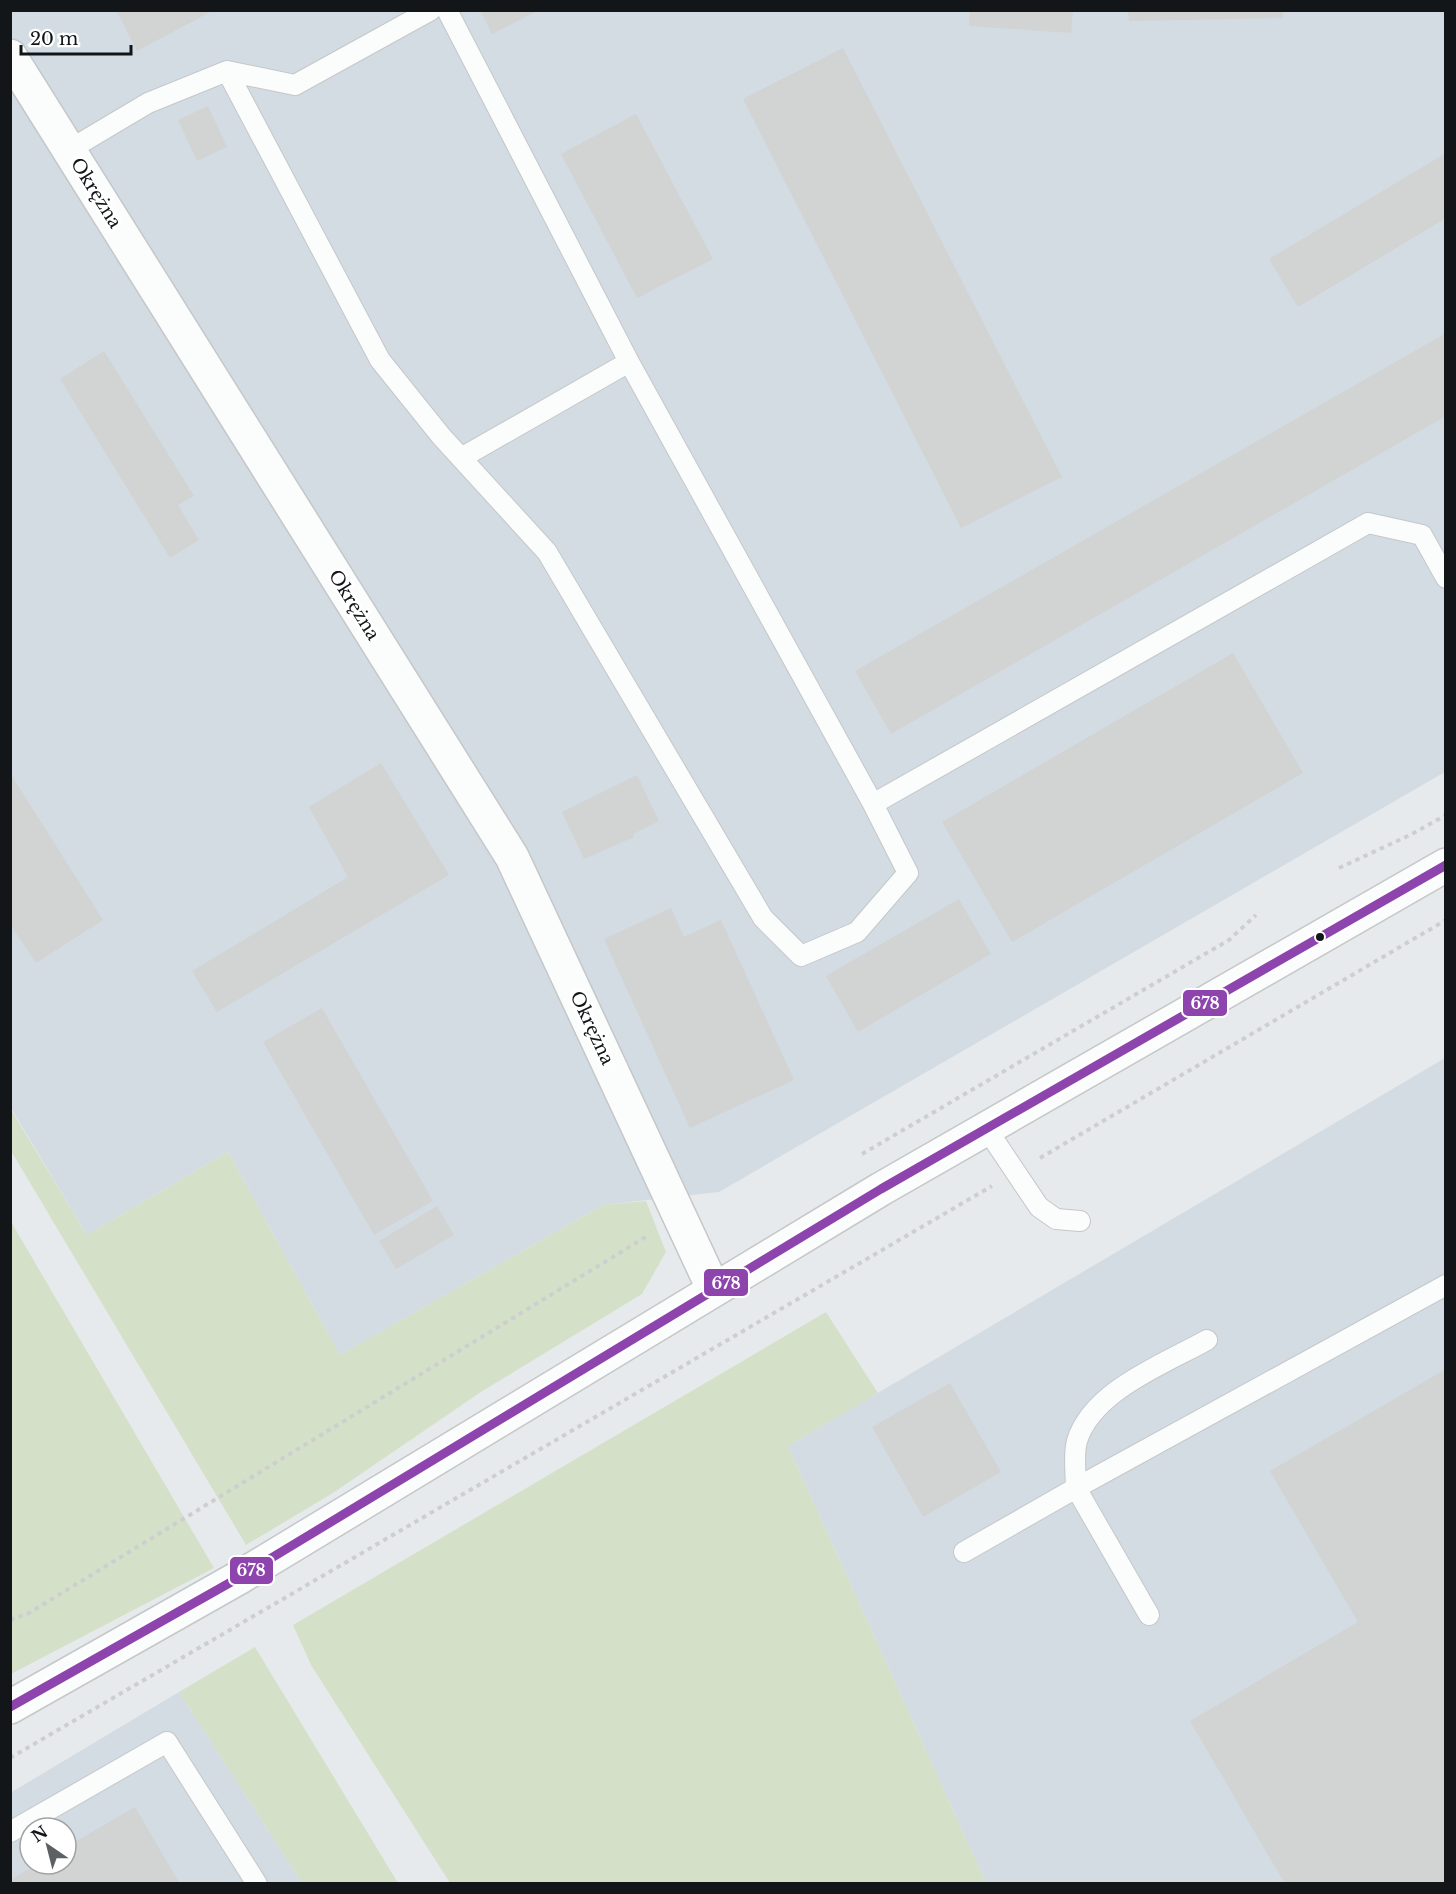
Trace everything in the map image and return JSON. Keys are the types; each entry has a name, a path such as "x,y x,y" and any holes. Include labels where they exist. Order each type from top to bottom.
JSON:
{"street":[{"name":"Okrężna","path":"10,56 512,857 713,1288"},
{"path":"10,1707 240,1576 713,1288 986,1128 1446,865"}],"lane":[{"path":"69,150 148,103 227,71 295,85 431,10"},
{"path":"227,71 380,360 461,458 547,552 764,918 801,956 857,932 908,873 873,804 629,362 447,10"},
{"path":"461,458 629,362"},
{"path":"873,804 1368,523 1422,535 1446,578"},
{"path":"986,1128 1039,1207 1056,1220 1080,1221"},
{"path":"964,1552 1446,1285"},
{"path":"1149,1615 1076,1488 1077,1442 1092,1410 1120,1388 1207,1340"},
{"path":"10,1832 167,1742 257,1884"}],"path":[{"path":"1339,868 1410,835 1446,815"},
{"path":"862,1154 1229,940 1256,915"},
{"path":"10,1758 1446,920"},
{"path":"10,1620 29,1613 680,1216"}],"shaded area":[{"path":"10,11 1445,11 1445,772 719,1192 603,1205 340,1355 228,1152 87,1235 11,1108"},
{"path":"1445,1058 1445,1883 986,1883 788,1446"},
{"path":"179,1692 302,1883 11,1883 10,1793"}],"green space":[{"path":"10,1108 87,1235 228,1152 340,1355 603,1205 646,1201 666,1252 642,1294 481,1392 333,1493 246,1545 11,1151"},
{"path":"10,1220 214,1568 11,1674 10,1674"},
{"path":"826,1312 878,1393 788,1446 986,1883 450,1883 311,1665 293,1625"},
{"path":"255,1647 398,1883 302,1883 179,1692"}],"building":[{"path":"116,10 214,10 137,51"},
{"path":"480,10 539,10 492,34"},
{"path":"970,10 1073,10 1071,33 969,26"},
{"path":"1128,10 1283,10 1283,18 1129,21"},
{"path":"843,48 1062,477 961,528 743,99"},
{"path":"208,106 227,147 197,161 178,120"},
{"path":"636,114 713,259 637,298 561,154"},
{"path":"1446,153 1446,218 1298,307 1269,259"},
{"path":"1446,333 1446,416 891,734 855,671"},
{"path":"104,351 194,496 178,505 199,540 170,558 60,379"},
{"path":"1233,653 1303,773 1012,942 942,822"},
{"path":"381,763 449,875 217,1012 192,971 348,877 309,807"},
{"path":"10,773 103,920 36,963 10,924"},
{"path":"637,775 659,821 633,834 634,837 584,859 562,812"},
{"path":"959,899 991,954 858,1032 826,976"},
{"path":"671,908 684,937 721,920 794,1080 690,1128 604,939"},
{"path":"322,1008 433,1201 374,1235 263,1042"},
{"path":"437,1206 454,1235 396,1269 379,1241"},
{"path":"1446,1369 1446,1884 1285,1884 1190,1721 1358,1622 1270,1471"},
{"path":"950,1383 1001,1472 923,1517 872,1427"},
{"path":"135,1807 180,1884 10,1884 10,1880 18,1875 78,1876 78,1840"}],"transit line":[{"name":"678","path":"10,1707 240,1577 881,1189 1446,865"}]}
